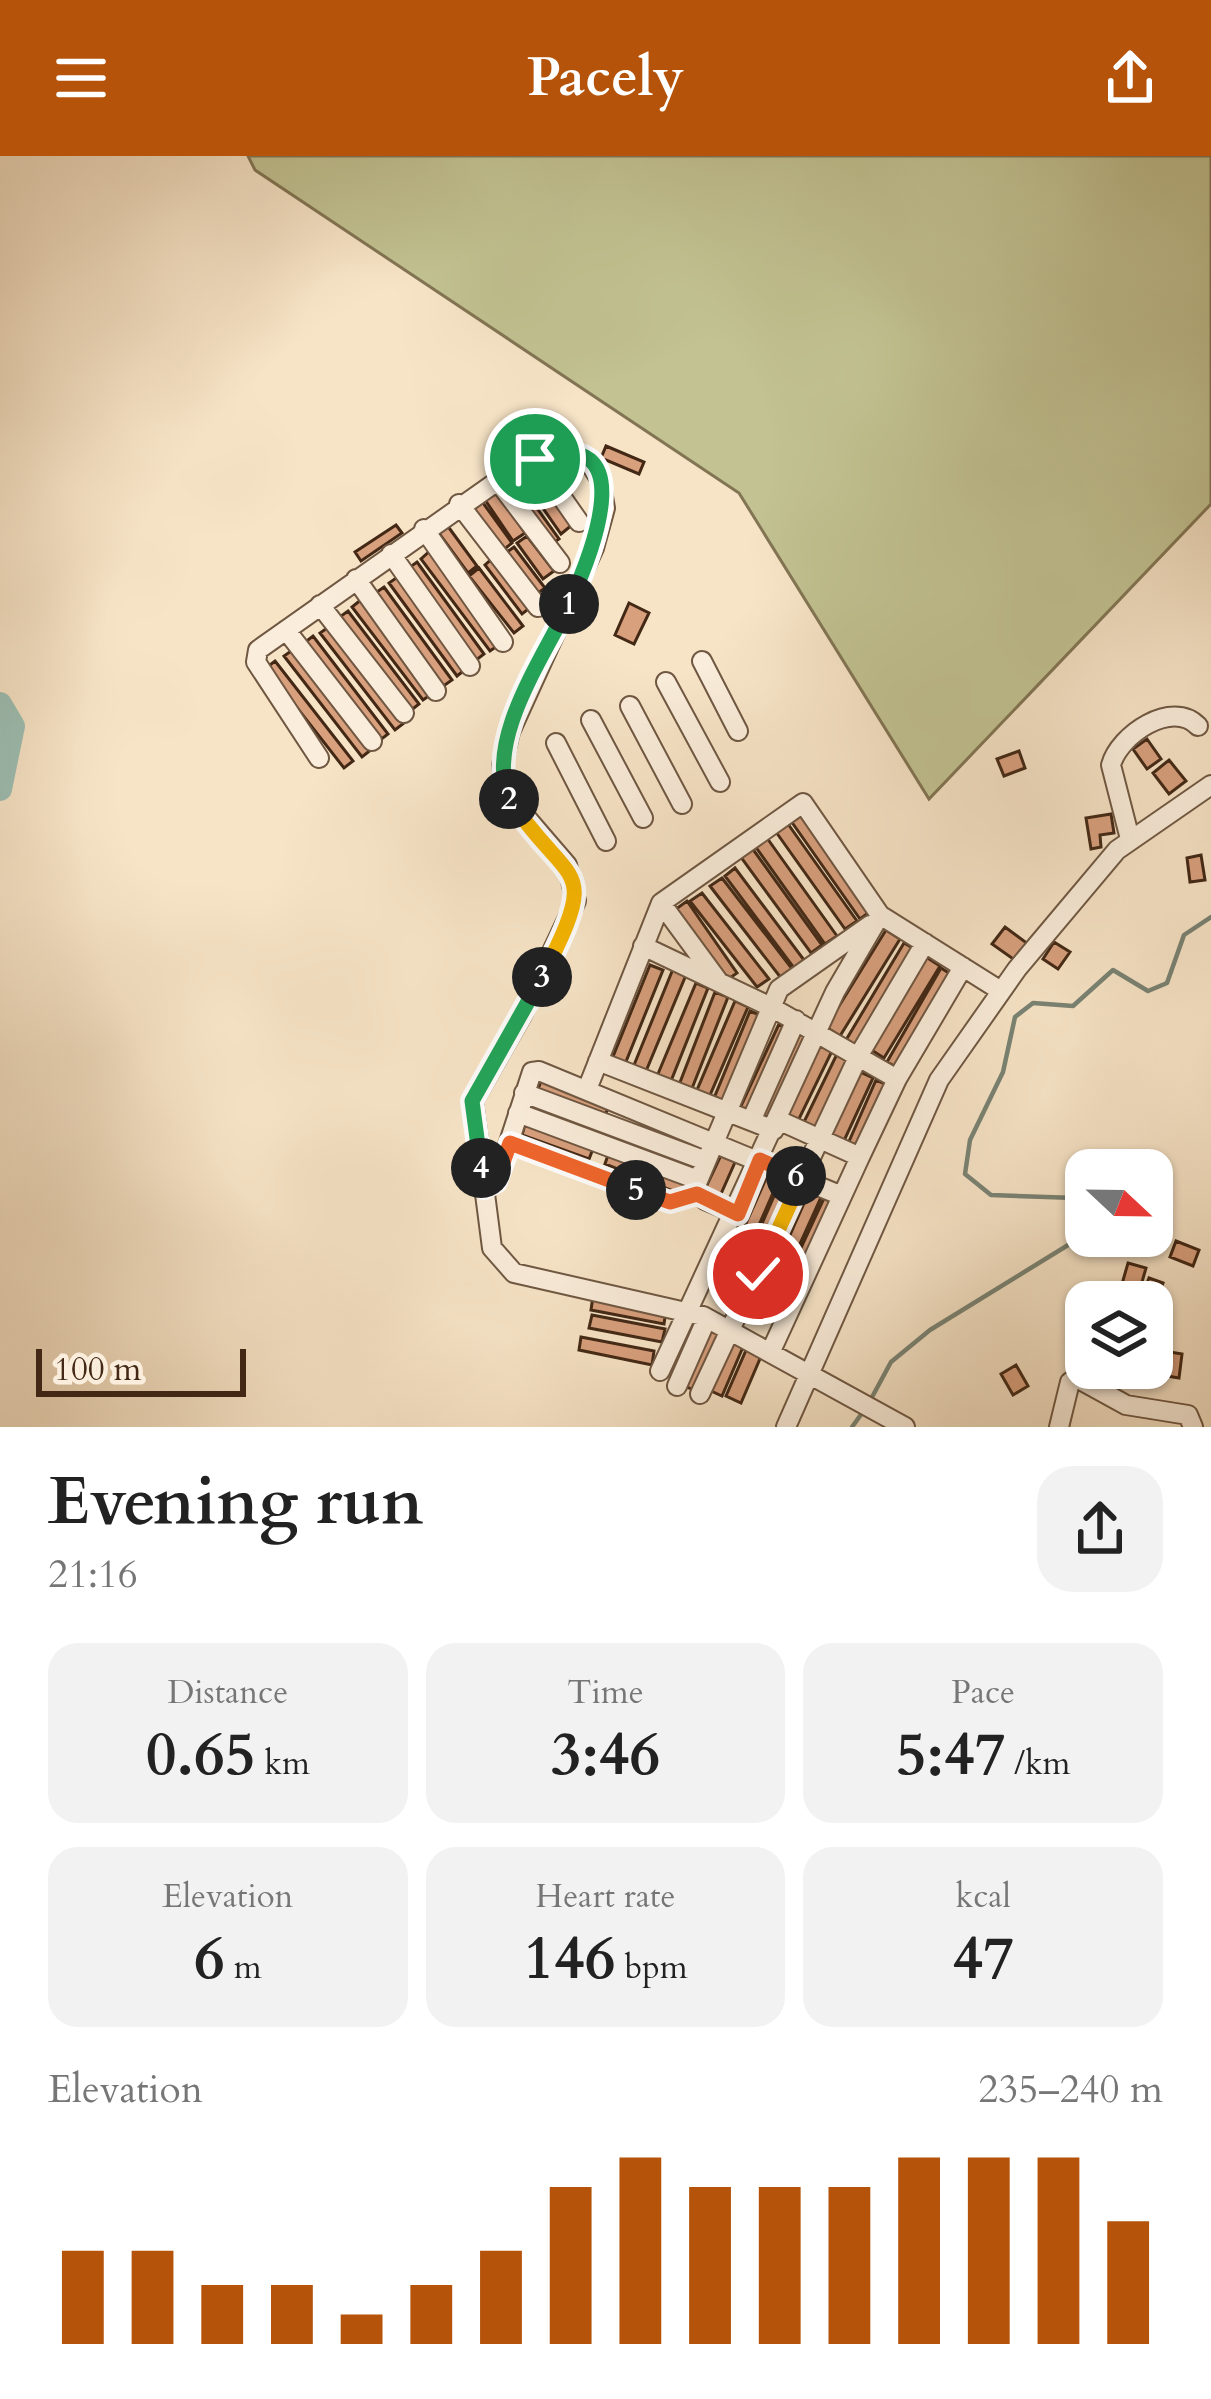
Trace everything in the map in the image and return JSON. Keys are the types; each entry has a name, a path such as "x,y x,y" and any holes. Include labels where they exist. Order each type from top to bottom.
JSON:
{"street":[{"path":"319,758 256,662 258,650 497,479 535,459 572,454 589,462 600,479 605,508 594,548 510,732 502,766 506,794 567,865 576,902 522,1016 472,1101 492,1248 514,1274 687,1309 810,1370 905,1427"},
{"path":"535,459 580,522"},
{"path":"497,479 560,563"},
{"path":"460,504 538,607"},
{"path":"424,529 503,642"},
{"path":"391,554 470,666"},
{"path":"356,580 436,692"},
{"path":"320,605 404,713"},
{"path":"286,630 372,741"},
{"path":"702,661 738,731"},
{"path":"666,682 720,782"},
{"path":"631,706 682,805"},
{"path":"1130,839 1111,765 1114,755 1163,716 1184,716 1198,726"},
{"path":"591,720 643,818"},
{"path":"556,743 606,841"},
{"path":"786,1427 923,1109 1001,991 1130,839 1211,784"},
{"path":"588,1087 662,903 803,802 879,916 1001,991"},
{"path":"662,903 720,984"},
{"path":"510,1143 670,1202 698,1187 779,989 879,916"},
{"path":"660,1371 738,1214 817,1031 879,916"},
{"path":"700,1394 859,1055 925,943"},
{"path":"643,946 772,1007 898,1079"},
{"path":"771,1351 898,1079 962,967"},
{"path":"751,1121 796,1020"},
{"path":"598,1061 728,1113 819,1139 860,1157"},
{"path":"484,1188 496,1182 532,1072 539,1071 588,1087 842,1196"},
{"path":"521,1103 706,1161"},
{"path":"521,1103 698,1187 738,1214"},
{"path":"677,1386 707,1318"},
{"path":"1059,1427 1070,1382 1077,1378 1129,1406 1188,1415 1192,1427"}],"green space":[{"path":"248,156 1211,156 1211,504 929,799 739,493 255,170"}],"building":[{"path":"606,446 644,462 639,474 601,458"},
{"path":"533,469 572,525 561,534 521,477"},
{"path":"514,476 559,539 549,546 505,483"},
{"path":"493,486 525,533 513,541 481,494"},
{"path":"478,496 512,543 502,551 467,504"},
{"path":"444,521 477,566 468,573 435,528"},
{"path":"396,525 402,533 361,561 355,552"},
{"path":"527,536 554,571 543,579 517,543"},
{"path":"514,547 545,588 534,596 503,555"},
{"path":"431,550 500,644 490,651 421,559"},
{"path":"494,557 531,607 522,614 485,565"},
{"path":"417,562 484,654 475,661 406,570"},
{"path":"479,568 523,626 514,633 469,576"},
{"path":"399,576 467,668 457,676 389,583"},
{"path":"384,587 452,680 442,687 374,594"},
{"path":"362,599 433,693 423,700 352,607"},
{"path":"629,603 649,613 634,644 615,635"},
{"path":"348,611 419,704 409,712 337,619"},
{"path":"330,626 404,723 395,730 320,633"},
{"path":"313,636 388,734 379,741 304,643"},
{"path":"294,649 372,749 362,757 284,656"},
{"path":"275,661 353,761 344,768 266,668"},
{"path":"1147,739 1161,759 1147,769 1133,749"},
{"path":"1019,751 1025,768 1004,776 997,759"},
{"path":"1169,760 1186,781 1169,794 1153,773"},
{"path":"803,813 871,911 860,919 791,821"},
{"path":"1111,814 1114,833 1100,835 1101,847 1091,849 1086,818"},
{"path":"788,824 857,921 845,929 776,832"},
{"path":"767,838 837,936 825,944 755,846"},
{"path":"752,848 822,945 811,953 740,856"},
{"path":"1201,855 1205,880 1190,882 1187,858"},
{"path":"735,868 804,960 794,968 725,876"},
{"path":"722,878 793,970 781,978 710,886"},
{"path":"702,893 769,979 757,987 690,901"},
{"path":"687,901 737,973 726,981 676,909"},
{"path":"1005,927 1028,944 1016,961 992,944"},
{"path":"886,930 900,939 840,1036 826,1027"},
{"path":"1054,942 1070,952 1058,969 1043,959"},
{"path":"904,943 918,951 860,1048 846,1040"},
{"path":"926,957 940,966 884,1058 870,1049"},
{"path":"650,965 663,970 625,1064 612,1059"},
{"path":"941,968 952,975 898,1068 887,1062"},
{"path":"673,969 686,975 644,1076 632,1070"},
{"path":"696,983 708,988 669,1086 655,1081"},
{"path":"715,992 728,997 689,1096 677,1090"},
{"path":"735,1001 748,1007 707,1102 694,1097"},
{"path":"750,1011 764,1017 726,1109 712,1103"},
{"path":"779,1024 789,1028 750,1113 740,1108"},
{"path":"794,1030 808,1036 770,1121 757,1116"},
{"path":"820,1043 833,1049 797,1123 784,1116"},
{"path":"838,1052 851,1058 815,1132 802,1126"},
{"path":"860,1072 873,1078 843,1143 830,1137"},
{"path":"876,1080 890,1086 860,1152 847,1146"},
{"path":"541,1081 609,1105 605,1116 537,1092"},
{"path":"525,1124 593,1149 589,1159 522,1135"},
{"path":"609,1152 687,1184 683,1195 605,1164"},
{"path":"722,1153 736,1160 720,1196 705,1189"},
{"path":"768,1174 779,1179 743,1262 731,1257"},
{"path":"782,1178 793,1183 757,1267 745,1262"},
{"path":"810,1190 822,1195 785,1277 774,1271"},
{"path":"825,1196 837,1202 800,1284 787,1278"},
{"path":"1176,1241 1199,1250 1193,1266 1170,1257"},
{"path":"1128,1263 1146,1268 1142,1281 1123,1281"},
{"path":"593,1296 666,1311 664,1324 591,1310"},
{"path":"592,1315 665,1329 662,1342 589,1328"},
{"path":"705,1325 721,1332 696,1391 680,1384"},
{"path":"581,1337 654,1351 652,1365 579,1350"},
{"path":"728,1340 743,1347 722,1396 707,1389"},
{"path":"747,1348 762,1354 741,1403 726,1396"},
{"path":"1173,1352 1182,1354 1179,1378 1173,1377"},
{"path":"1016,1365 1028,1386 1013,1395 1001,1374"}],"waterway":[{"path":"0,704 13,726 0,789"},
{"path":"1065,1198 991,1195 965,1174 970,1140 1003,1072 1015,1017 1033,1003 1073,1006 1113,970 1148,991 1167,983 1184,935 1211,917"},
{"path":"871,1399 891,1362 930,1330 1065,1247"},
{"path":"852,1427 865,1409"}],"route":[{"path":"535,459 572,454 589,462 600,479 605,508 594,548 510,732 502,766 506,794 567,865 576,902 522,1016 478,1083 472,1101 484,1188 496,1182 510,1143 670,1202 686,1202 697,1194 738,1214 760,1160 802,1178 758,1274"}]}
